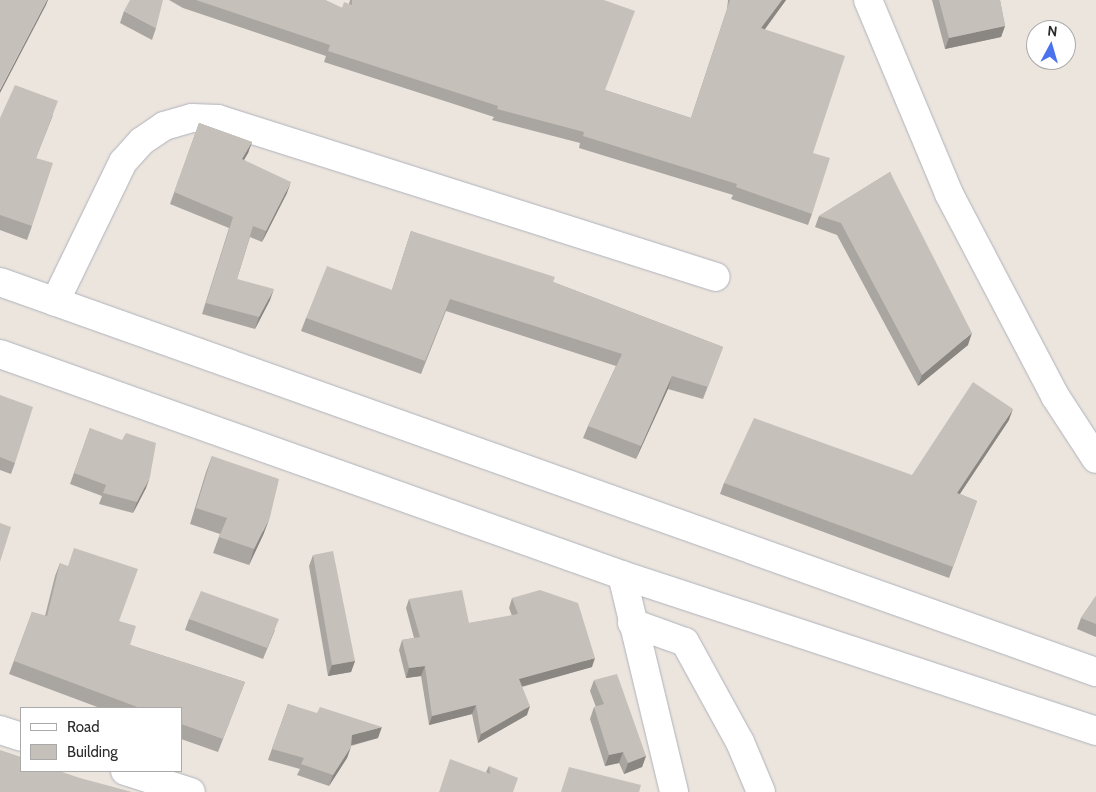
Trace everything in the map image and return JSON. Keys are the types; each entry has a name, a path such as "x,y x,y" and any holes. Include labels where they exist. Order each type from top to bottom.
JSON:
{"street":[{"path":"868,0 949,194 1055,396 1096,459"},
{"path":"55,302 124,162 142,140 164,126 192,118 218,119 716,277"},
{"path":"0,282 1096,672"},
{"path":"0,354 622,575 1096,731"},
{"path":"622,575 674,792"},
{"path":"632,623 685,642 740,742 761,792"},
{"path":"0,730 20,737"},
{"path":"129,772 191,792"}],"building":[{"path":"0,0 47,0 0,89"},
{"path":"130,0 163,0 156,28 124,11"},
{"path":"196,0 325,0 342,8 344,2 352,5 352,0 604,0 635,11 605,90 691,118 730,0 782,0 761,28 845,56 813,153 830,158 812,214 736,187 737,184 583,136 584,132 497,109 498,106 328,51 330,45"},
{"path":"939,0 1000,0 1005,26 949,38"},
{"path":"15,85 58,101 36,158 53,163 32,226 0,215 0,118"},
{"path":"199,123 252,142 242,159 291,182 266,231 253,226 237,279 274,289 259,317 206,303 233,217 174,192"},
{"path":"890,172 972,333 922,375 841,223 819,216"},
{"path":"411,231 555,277 553,282 723,347 708,387 672,376 641,446 588,426 622,354 450,299 425,361 306,318 327,266 392,290"},
{"path":"973,382 1013,409 957,493 977,501 953,567 724,483 754,418 912,475"},
{"path":"0,395 33,407 15,463 0,457"},
{"path":"90,428 122,440 126,433 156,443 150,477 137,502 103,493 106,485 74,473"},
{"path":"212,456 279,479 270,517 254,549 219,537 227,518 196,508"},
{"path":"0,523 11,527 0,562"},
{"path":"74,548 138,569 119,621 136,626 130,645 245,682 223,739 182,724 182,707 137,707 14,661 32,612 47,616 60,563 68,566"},
{"path":"333,551 355,661 332,665 313,555"},
{"path":"462,590 469,623 518,614 512,598 540,590 578,603 595,658 519,679 530,706 481,734 476,705 432,716 425,666 409,668 402,640 420,637 409,599"},
{"path":"201,591 279,619 267,648 189,619"},
{"path":"1096,596 1096,624 1081,618"},
{"path":"617,674 646,756 628,763 623,752 609,755 594,707 604,704 594,680"},
{"path":"288,704 317,713 320,707 382,727 352,735 351,747 333,775 301,764 304,758 272,749"},
{"path":"0,750 20,757 20,772 62,772 132,792 0,792"},
{"path":"450,759 490,774 489,766 518,778 513,792 439,792"},
{"path":"569,767 641,785 639,792 561,792"}]}
